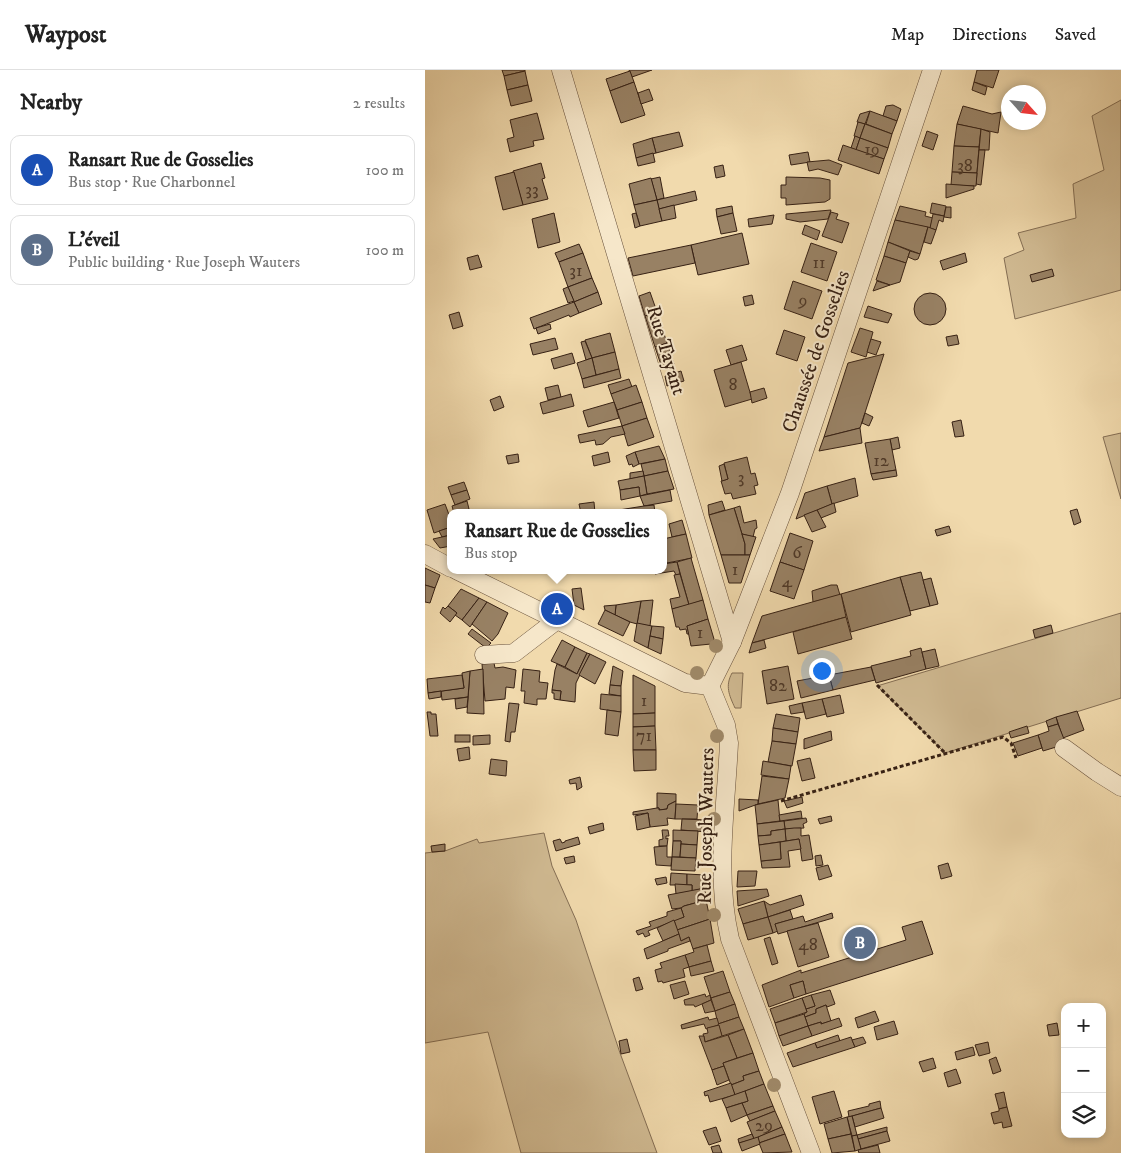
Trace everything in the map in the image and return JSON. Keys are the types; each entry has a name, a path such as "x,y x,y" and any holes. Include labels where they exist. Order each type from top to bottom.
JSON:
{"street":[{"name":"Rue Tayant","path":"561,70 732,642"},
{"name":"Chaussée de Gosselies","path":"732,642 790,493 933,70"},
{"path":"425,554 447,566"},
{"path":"464,574 685,683 710,686 732,642"},
{"path":"483,655 514,654 557,620"},
{"name":"Rue Joseph Wauters","path":"710,686 727,725 729,743 722,892 725,916 730,939 811,1153"},
{"path":"1065,748 1121,787"}],"path":[{"path":"877,686 945,753"},
{"path":"781,801 1003,737 1011,743 1016,758"}],"shaded area":[{"path":"1121,100 1121,290 1015,319 1004,258 1024,250 1018,233 1076,218 1073,184 1104,170 1092,116"},
{"path":"1121,433 1121,499 1103,437"},
{"path":"1121,613 1121,698 945,753 877,686"},
{"path":"732,673 743,673 741,708 735,708 730,695 728,686"},
{"path":"544,833 552,866 576,920 620,1053 657,1153 521,1153 488,1032 425,1043 425,853 445,851 477,839 479,843"}],"building":[{"path":"502,70 525,70 525,71 504,76"},
{"path":"629,70 652,70 632,77"},
{"path":"977,70 999,70 993,88 974,82"},
{"path":"525,71 528,85 507,90 504,76"},
{"path":"630,71 634,82 610,91 606,79"},
{"path":"634,82 645,115 621,123 610,91"},
{"path":"974,82 987,87 985,95 972,90"},
{"path":"528,85 532,101 511,106 507,90"},
{"path":"649,89 653,100 641,104 638,93"},
{"path":"893,105 901,109 897,121 883,116 886,106"},
{"path":"963,106 992,114 1001,112 998,133 957,124"},
{"path":"870,111 865,124 857,122 860,114"},
{"path":"870,111 897,121 892,134 866,124"},
{"path":"537,113 544,139 533,141 534,146 510,152 507,139 514,137 510,120"},
{"path":"858,122 865,124 860,138 854,136"},
{"path":"865,124 892,134 888,148 860,138"},
{"path":"957,124 981,129 979,147 954,146"},
{"path":"981,129 990,132 989,150 979,150"},
{"path":"927,131 938,135 933,150 922,146"},
{"path":"679,132 683,146 656,153 652,138"},
{"path":"855,136 860,138 856,150 851,148"},
{"path":"652,138 656,153 636,158 633,144"},
{"path":"860,138 888,148 884,159 856,150"},
{"path":"843,145 884,159 879,174 838,160"},
{"path":"954,146 979,147 977,173 952,172"},
{"path":"979,150 985,150 981,185 976,184"},
{"path":"808,152 810,162 791,165 789,155"},
{"path":"653,153 655,162 638,166 636,158"},
{"path":"829,160 842,165 838,175 818,169 809,171 807,162"},
{"path":"541,163 545,178 542,179 548,199 523,205 513,171"},
{"path":"723,165 725,176 716,178 714,167"},
{"path":"514,172 523,205 503,210 495,177"},
{"path":"952,172 977,173 976,186 951,185"},
{"path":"660,177 664,198 657,200 651,179"},
{"path":"786,177 830,180 830,199 825,202 786,205 786,198 781,198 781,185 786,185"},
{"path":"651,178 657,200 634,205 629,184"},
{"path":"946,184 974,186 974,189 946,198"},
{"path":"695,191 697,200 659,209 657,200"},
{"path":"657,200 662,221 640,226 634,205"},
{"path":"932,203 946,206 944,216 930,213"},
{"path":"674,205 676,218 662,221 659,209"},
{"path":"732,206 733,213 717,217 716,209"},
{"path":"900,206 926,212 925,216 933,218 930,228 895,220"},
{"path":"946,207 951,207 951,218 944,217"},
{"path":"831,210 828,219 800,222 786,219 786,214"},
{"path":"831,212 838,214 836,219 849,223 842,243 822,236"},
{"path":"554,213 560,242 538,248 532,219"},
{"path":"636,213 640,226 635,228 632,214"},
{"path":"733,213 737,231 721,234 717,217"},
{"path":"933,214 944,216 943,222 939,220 936,230 930,228"},
{"path":"774,215 772,224 749,227 748,219"},
{"path":"895,220 928,227 920,254 888,242"},
{"path":"805,225 820,231 817,240 802,234"},
{"path":"928,227 936,230 931,244 924,242"},
{"path":"742,233 749,264 698,275 691,245"},
{"path":"888,242 910,251 906,263 884,256"},
{"path":"811,243 837,252 827,281 801,272"},
{"path":"579,244 583,253 559,262 555,253"},
{"path":"691,245 695,263 633,276 628,258"},
{"path":"910,251 920,254 918,259 915,260 908,257"},
{"path":"583,253 592,278 568,287 559,262"},
{"path":"965,253 967,262 943,270 940,261"},
{"path":"478,255 482,267 470,270 467,258"},
{"path":"884,256 906,263 900,282 890,285 876,280"},
{"path":"1052,269 1054,276 1032,282 1030,275"},
{"path":"592,278 598,292 574,302 568,287"},
{"path":"793,281 822,291 812,319 784,309"},
{"path":"877,281 890,285 873,291"},
{"path":"568,287 574,301 568,303 563,289"},
{"path":"598,292 602,304 579,313 574,302"},
{"path":"650,292 657,312 645,316 639,296"},
{"path":"930,293 936,294 941,298 945,303 945,315 941,320 936,324 930,325 924,324 919,320 915,315 914,309 915,303 919,298 924,294"},
{"path":"752,295 754,304 745,306 743,297"},
{"path":"574,302 579,313 534,329 530,318"},
{"path":"868,306 892,314 888,323 864,317"},
{"path":"459,312 463,326 453,329 449,315"},
{"path":"657,312 667,343 655,347 645,316"},
{"path":"550,324 551,329 538,334 536,328"},
{"path":"860,328 873,332 866,357 851,352"},
{"path":"784,330 805,337 797,361 776,354"},
{"path":"610,333 615,352 592,358 585,340"},
{"path":"957,335 959,344 948,346 946,337"},
{"path":"555,338 558,349 533,355 530,344"},
{"path":"871,339 881,342 876,355 867,352"},
{"path":"585,341 592,358 586,360 581,342"},
{"path":"667,343 674,364 662,368 655,347"},
{"path":"742,345 747,360 731,365 726,350"},
{"path":"615,352 619,369 596,375 592,358"},
{"path":"572,353 575,363 554,369 551,359"},
{"path":"884,354 860,428 824,437 848,363"},
{"path":"592,358 596,375 582,379 577,363"},
{"path":"741,362 752,399 725,407 714,370"},
{"path":"619,369 621,378 584,388 582,379"},
{"path":"681,371 684,381 667,386 665,376"},
{"path":"629,379 632,387 611,394 608,385"},
{"path":"558,385 561,397 548,400 545,388"},
{"path":"636,385 642,402 617,410 611,394"},
{"path":"764,388 767,398 752,403 750,392"},
{"path":"571,394 574,406 543,414 540,403"},
{"path":"500,396 504,407 494,411 490,400"},
{"path":"614,402 619,418 588,427 583,411"},
{"path":"642,402 647,418 622,426 617,410"},
{"path":"865,413 873,417 869,426 862,423"},
{"path":"647,418 654,437 628,446 622,426"},
{"path":"961,420 964,436 955,437 952,422"},
{"path":"622,426 625,434 611,437 603,444 596,445 595,440 580,443 578,435"},
{"path":"860,428 862,443 819,451 824,437"},
{"path":"898,437 900,448 892,450 890,439"},
{"path":"890,439 896,470 871,474 865,443"},
{"path":"659,446 665,459 639,464 635,452"},
{"path":"608,452 610,462 594,466 592,456"},
{"path":"635,452 639,464 633,467 632,464 629,465 626,456"},
{"path":"518,454 519,462 508,464 506,456"},
{"path":"747,457 751,474 755,473 758,485 754,486 756,494 733,499 731,493 725,494 721,481 728,479 724,463"},
{"path":"665,459 668,471 644,476 641,464"},
{"path":"724,464 728,479 722,481 719,466"},
{"path":"896,470 897,476 873,480 871,474"},
{"path":"643,471 644,476 630,479 630,473"},
{"path":"668,471 674,489 647,494 644,476"},
{"path":"644,476 647,494 640,496 639,487 620,490 618,481"},
{"path":"855,478 858,496 832,504 827,486"},
{"path":"464,482 467,490 451,495 448,487"},
{"path":"827,486 832,504 796,519 805,493"},
{"path":"639,487 640,496 621,500 620,490"},
{"path":"467,490 470,499 455,505 451,495"},
{"path":"670,490 672,501 644,506 640,496"},
{"path":"467,501 469,509 453,509 452,506"},
{"path":"722,501 725,510 709,515 708,505"},
{"path":"594,502 595,509 580,509 579,504"},
{"path":"834,503 836,512 821,518 817,510"},
{"path":"445,504 447,509 447,528 434,533 427,510"},
{"path":"654,505 654,509 625,509"},
{"path":"740,506 744,523 756,520 757,528 753,537 742,534 734,508"},
{"path":"734,508 745,544 745,555 721,555 709,515"},
{"path":"1077,509 1081,522 1074,525 1070,511"},
{"path":"817,510 826,527 812,532 804,515"},
{"path":"682,520 686,534 672,537 669,524"},
{"path":"949,526 951,532 937,536 935,530"},
{"path":"447,528 447,536 442,537 439,531"},
{"path":"790,533 813,541 804,570 780,562"},
{"path":"686,534 692,558 667,563 667,538"},
{"path":"742,534 756,537 750,555 745,555 745,544"},
{"path":"447,536 447,547 440,548 433,539"},
{"path":"721,555 750,555 741,583 729,583"},
{"path":"691,558 703,600 689,605 677,562"},
{"path":"677,562 680,574 676,575 674,571 667,572 667,563"},
{"path":"780,562 804,570 794,599 770,591"},
{"path":"425,568 440,575 435,588 425,585"},
{"path":"921,572 930,606 910,611 900,577"},
{"path":"680,574 689,605 672,609 670,599 680,597 674,575"},
{"path":"900,577 911,615 851,632 841,594"},
{"path":"931,578 938,604 930,606 923,580"},
{"path":"425,585 435,588 430,603 425,602"},
{"path":"837,585 840,595 813,602 812,591"},
{"path":"581,588 584,610 574,605 572,589"},
{"path":"461,589 479,598 462,620 448,606"},
{"path":"841,594 846,617 752,643 762,616"},
{"path":"479,598 487,602 470,627 462,620"},
{"path":"653,600 650,626 637,624 641,601"},
{"path":"703,600 708,619 687,626 689,634 687,634 686,629 680,630 679,627 676,627 672,609"},
{"path":"641,601 637,624 615,615 616,605"},
{"path":"487,602 508,613 498,634 492,641 472,624"},
{"path":"616,605 615,615 605,610 604,606"},
{"path":"448,606 457,613 450,622 440,613 443,607 445,609"},
{"path":"605,610 630,622 623,636 598,624"},
{"path":"846,617 852,639 798,654 793,632"},
{"path":"708,619 714,639 711,644 691,646 687,626"},
{"path":"637,623 652,626 648,648 634,641"},
{"path":"1051,625 1053,633 1035,638 1033,630"},
{"path":"652,626 664,627 663,639 650,636"},
{"path":"472,629 491,643 486,648 468,634"},
{"path":"650,636 663,639 661,654 648,648"},
{"path":"562,640 575,647 565,667 551,661"},
{"path":"764,640 766,648 749,653 752,643"},
{"path":"575,647 587,653 577,674 565,667"},
{"path":"921,648 926,669 876,683 871,666 911,656 910,651"},
{"path":"935,649 939,666 926,669 922,652"},
{"path":"587,653 590,654 576,683 575,702 560,700 561,691 552,690 557,664 577,674"},
{"path":"590,654 606,662 595,684 579,675"},
{"path":"494,663 495,668 503,667 516,670 514,688 506,687 505,699 485,701 482,664"},
{"path":"613,666 623,671 621,686 610,685"},
{"path":"788,666 794,699 767,704 762,671"},
{"path":"871,667 875,680 833,690 829,675"},
{"path":"483,669 484,714 467,713 470,671"},
{"path":"523,669 540,671 539,682 548,683 546,699 537,699 537,705 524,703 525,691 521,691"},
{"path":"470,671 468,697 442,700 441,691 464,688 462,673"},
{"path":"462,675 464,688 428,693 427,679"},
{"path":"633,675 655,686 655,713 633,714"},
{"path":"829,675 833,690 801,698 797,681"},
{"path":"610,685 621,686 621,696 609,694"},
{"path":"552,690 561,691 560,700 554,699"},
{"path":"441,691 441,697 429,699 428,693"},
{"path":"601,694 621,696 621,712 600,709"},
{"path":"840,695 844,713 827,717 822,699"},
{"path":"468,697 467,707 456,709 455,699"},
{"path":"822,699 826,714 806,719 802,703"},
{"path":"509,703 519,704 515,732 511,732 510,742 505,741"},
{"path":"802,703 804,712 791,714 789,706"},
{"path":"607,710 621,712 618,736 605,734"},
{"path":"1077,711 1084,730 1063,738 1056,717"},
{"path":"427,712 436,714 438,736 430,736"},
{"path":"655,713 655,726 633,727 633,714"},
{"path":"776,714 800,718 798,732 773,728"},
{"path":"1056,717 1058,724 1048,727 1046,721"},
{"path":"1058,724 1066,744 1043,751 1038,735 1049,731 1048,727"},
{"path":"655,726 656,750 633,750 633,727"},
{"path":"1027,726 1029,733 1011,738 1009,732"},
{"path":"773,728 798,732 796,744 772,741"},
{"path":"831,731 832,740 804,749 804,739"},
{"path":"455,735 470,735 470,742 455,742"},
{"path":"490,735 490,744 473,745 473,736"},
{"path":"1038,735 1042,748 1018,756 1013,743"},
{"path":"772,741 796,744 792,766 768,762"},
{"path":"469,747 470,759 459,761 457,749"},
{"path":"633,750 656,750 656,770 634,771"},
{"path":"810,758 815,778 802,781 797,761"},
{"path":"491,759 507,761 506,776 489,774"},
{"path":"763,761 791,766 789,779 761,775"},
{"path":"762,776 789,779 785,798 758,804"},
{"path":"580,777 582,787 577,790 576,783 570,784 569,780"},
{"path":"657,793 676,794 676,801 668,805 667,809 659,810 657,808"},
{"path":"802,797 803,803 787,808 784,801"},
{"path":"739,799 758,800 758,804 739,811"},
{"path":"778,800 780,821 757,824 755,805"},
{"path":"676,801 675,819 667,818 668,825 650,827 648,813 633,815 633,812 657,808 659,810 667,809 668,805"},
{"path":"676,804 698,805 697,819 675,819"},
{"path":"801,811 802,818 780,821 779,815"},
{"path":"648,813 650,827 637,830 635,816"},
{"path":"831,816 832,821 820,824 818,819"},
{"path":"806,818 807,822 803,824 804,828 785,829 784,821"},
{"path":"682,819 708,820 708,832 681,830"},
{"path":"784,821 785,829 771,831 771,835 758,836 757,824"},
{"path":"603,823 604,830 590,834 588,827"},
{"path":"801,828 801,836 809,835 813,859 802,861 799,839 786,841 785,829"},
{"path":"785,829 786,841 759,845 758,836 771,835 771,831"},
{"path":"662,830 668,830 669,836 666,836 666,839 668,838 667,846 659,846 659,840 663,839"},
{"path":"673,830 698,831 697,845 681,844 681,841 673,841"},
{"path":"578,837 580,844 556,851 553,841 560,839 562,843"},
{"path":"799,839 801,849 788,851 790,867 762,868 761,861 781,859 780,842"},
{"path":"673,841 681,841 680,857 672,857"},
{"path":"780,842 781,859 761,861 759,845"},
{"path":"445,844 445,851 432,852 431,846"},
{"path":"681,844 697,845 696,858 680,857"},
{"path":"667,846 667,857 672,857 671,866 656,865 654,847"},
{"path":"821,855 823,865 816,866 815,856"},
{"path":"574,856 575,862 566,864 564,858"},
{"path":"672,857 696,858 695,871 671,870"},
{"path":"948,863 952,876 941,879 938,866"},
{"path":"828,865 832,876 819,880 816,868"},
{"path":"738,871 757,871 755,886 737,887"},
{"path":"671,873 687,874 687,885 670,885"},
{"path":"687,874 705,875 705,888 692,891 692,885 687,885"},
{"path":"666,877 667,883 657,885 655,879"},
{"path":"675,884 692,885 692,891 676,894"},
{"path":"705,888 706,900 672,909 668,895"},
{"path":"767,889 769,896 738,906 737,891"},
{"path":"801,895 804,905 768,917 764,901 770,905"},
{"path":"706,900 710,919 677,930 674,920 684,917 681,908"},
{"path":"764,901 768,917 743,924 738,909"},
{"path":"681,908 684,917 648,931 650,935 645,937 643,933 638,935 636,931 651,926 649,922 667,916 667,912"},
{"path":"790,910 793,919 775,924 778,931 773,933 768,917"},
{"path":"832,913 833,918 778,934 775,924 803,916 805,922"},
{"path":"768,917 773,933 748,940 743,924"},
{"path":"710,919 714,943 693,949 689,937 681,941 677,930"},
{"path":"674,920 679,934 663,941 657,928"},
{"path":"922,921 933,954 806,994 803,981 790,985 794,998 769,1007 762,985 801,970 801,973 906,940 902,927"},
{"path":"818,923 829,957 798,967 787,931"},
{"path":"679,934 681,941 689,937 690,941 647,959 644,949"},
{"path":"770,937 778,963 772,965 764,939"},
{"path":"707,945 711,961 689,967 685,955 694,952 693,949"},
{"path":"685,955 689,967 683,969 685,977 663,983 662,981 658,982 655,970 662,968 660,963"},
{"path":"711,961 714,971 691,976 689,967"},
{"path":"723,971 730,992 711,998 704,977"},
{"path":"639,977 643,989 636,991 633,979"},
{"path":"685,981 689,994 674,999 670,985"},
{"path":"803,981 806,994 794,998 790,985"},
{"path":"830,990 835,1004 816,1009 816,1013 805,1017 806,1009 815,1006 811,995"},
{"path":"730,992 735,1004 715,1011 711,998"},
{"path":"705,994 706,997 710,995 711,1000 695,1007 694,1005 685,1005 684,1000"},
{"path":"811,995 815,1006 806,1009 802,998"},
{"path":"802,998 807,1012 775,1023 770,1009"},
{"path":"711,1000 715,1011 705,1013 702,1004"},
{"path":"735,1004 739,1017 718,1024 715,1011"},
{"path":"826,1005 831,1021 808,1026 805,1017 816,1013 816,1009"},
{"path":"875,1011 879,1021 858,1028 855,1018"},
{"path":"804,1014 808,1026 779,1036 775,1023"},
{"path":"708,1017 709,1020 717,1018 719,1025 706,1029 704,1024 682,1029 681,1025"},
{"path":"739,1017 744,1029 722,1036 718,1024"},
{"path":"839,1018 842,1026 812,1036 808,1026"},
{"path":"894,1021 898,1034 877,1040 874,1027"},
{"path":"1057,1023 1059,1035 1049,1036 1047,1025"},
{"path":"719,1025 722,1036 705,1042 703,1034 708,1033 707,1028"},
{"path":"808,1026 812,1036 783,1046 779,1036"},
{"path":"744,1029 753,1053 737,1058 728,1035"},
{"path":"728,1035 737,1058 723,1063 724,1066 712,1070 699,1036 704,1036 705,1042"},
{"path":"838,1035 840,1041 817,1048 815,1043"},
{"path":"851,1037 855,1047 793,1067 787,1053 815,1043 817,1048"},
{"path":"863,1037 866,1043 855,1047 852,1040"},
{"path":"627,1039 630,1052 621,1054 619,1041"},
{"path":"988,1042 990,1053 979,1056 975,1045"},
{"path":"973,1047 975,1055 957,1060 955,1052"},
{"path":"753,1053 759,1071 743,1076 744,1080 731,1085 723,1063"},
{"path":"996,1057 1001,1071 993,1074 989,1060"},
{"path":"933,1058 936,1068 923,1072 919,1062"},
{"path":"724,1066 729,1080 717,1085 712,1070"},
{"path":"956,1069 961,1083 948,1087 944,1073"},
{"path":"759,1071 764,1084 735,1095 731,1085 744,1080 743,1076"},
{"path":"731,1083 735,1095 710,1102 708,1095 705,1096 704,1092"},
{"path":"764,1084 773,1106 747,1115 742,1103 748,1101 745,1091"},
{"path":"745,1091 748,1101 726,1108 722,1099"},
{"path":"834,1091 842,1117 820,1124 812,1097"},
{"path":"1004,1092 1007,1107 999,1109 995,1094"},
{"path":"880,1101 881,1108 849,1117 848,1111"},
{"path":"742,1103 747,1115 731,1122 726,1108"},
{"path":"773,1106 775,1111 750,1121 747,1115"},
{"path":"1007,1107 1012,1126 1003,1128 1002,1122 994,1124 991,1113"},
{"path":"881,1108 884,1118 855,1127 852,1116"},
{"path":"775,1111 782,1127 754,1139 747,1122"},
{"path":"852,1116 857,1135 852,1136 847,1117"},
{"path":"847,1117 851,1134 828,1139 824,1124"},
{"path":"716,1127 721,1141 709,1145 703,1131"},
{"path":"782,1127 785,1134 759,1143 758,1137"},
{"path":"887,1127 887,1131 858,1139 857,1135"},
{"path":"887,1131 890,1141 861,1149 858,1139"},
{"path":"752,1134 754,1139 739,1143 738,1139"},
{"path":"785,1134 792,1152 763,1153 759,1143"},
{"path":"851,1134 855,1151 832,1153 828,1139"},
{"path":"857,1135 861,1149 855,1151 852,1136"},
{"path":"758,1137 760,1144 742,1151 739,1143"},
{"path":"719,1145 722,1153 713,1153 711,1147"},
{"path":"878,1145 880,1153 859,1153 858,1150"}],"place":[{"name":"Ransart Rue de Gosselies","path":"557,609"},
{"name":"L'éveil","path":"860,943"}]}
